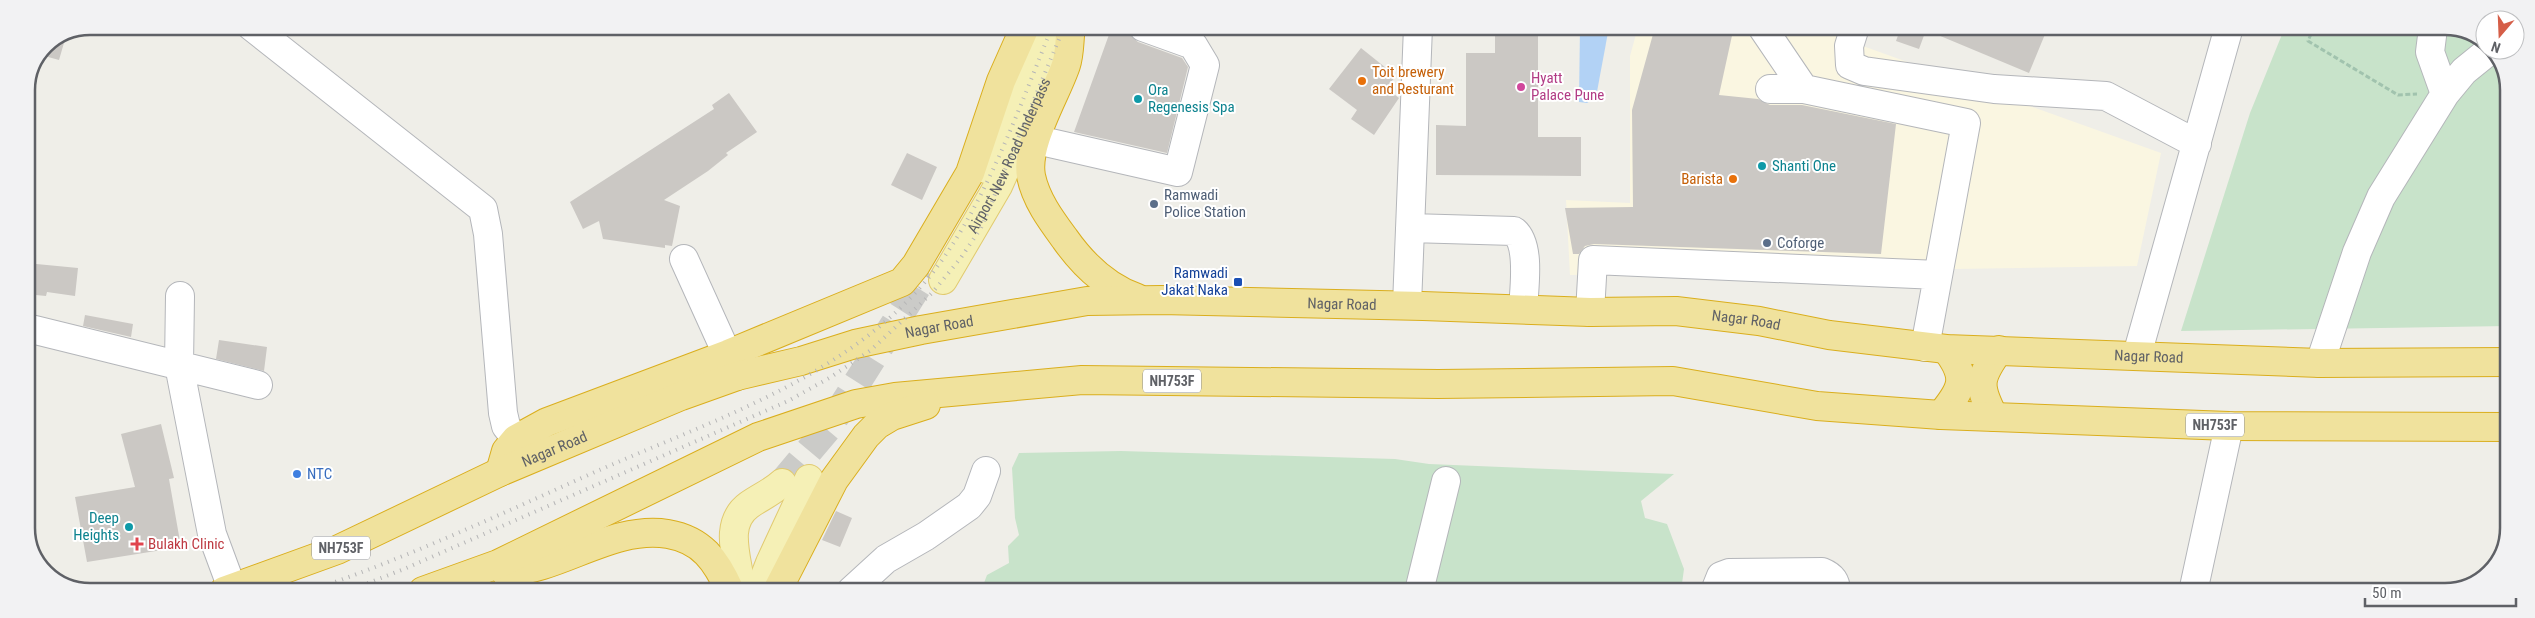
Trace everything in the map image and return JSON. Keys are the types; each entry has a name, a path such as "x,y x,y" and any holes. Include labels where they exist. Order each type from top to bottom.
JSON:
{"highway":[{"path":"500,472 506,451 516,439 547,422 732,365 902,282 916,265 970,174 1001,81 1021,35"},
{"path":"1069,35 1066,64 1037,140 1032,159 1031,176 1044,210 1094,275 1121,292 1144,300"},
{"name":"Nagar Road","path":"245,583 337,550 500,472 680,396 732,365 801,361 855,344 921,330 1087,301 1144,300 1590,312 1676,311 1759,321 1830,335 1936,348 2320,363 2500,362"},
{"path":"1936,348 1959,366 1962,381 1958,394 1941,415"},
{"path":"1994,417 1982,395 1981,383 1986,368 1999,350"},
{"name":"NH753F","path":"445,583 498,564 758,437 856,404 895,397 1082,380 1438,384 1673,381 1817,406 1941,415 2229,426 2500,427"},
{"path":"779,583 834,480 866,436 877,425 892,416 973,390"},
{"path":"478,571 507,572 531,568 632,534 652,532 686,537 700,545 726,583"}],"main road":[{"name":"Airport New Road Underpass","path":"1041,35 992,153 981,185 935,276 998,186 1066,35"},
{"path":"774,583 770,563 809,479"},
{"path":"739,583 735,560 735,526 742,512 749,505 767,496 782,483"}],"street":[{"path":"262,35 483,208 488,234 503,413 506,426 516,439"},
{"path":"1037,140 1178,172 1205,65 1193,45 1165,35"},
{"path":"1407,306 1418,35"},
{"path":"1767,35 1804,89"},
{"path":"1852,35 1849,46 1850,65 1864,70 1969,86 2106,96 2197,144"},
{"path":"2137,355 2227,35"},
{"path":"2432,35 2430,52 2445,94"},
{"path":"2320,363 2366,227 2381,197 2445,94 2464,71 2478,60"},
{"path":"1770,89 1804,89 1966,123 1938,276 1936,348"},
{"path":"1410,228 1514,232 1520,236 1524,247 1523,309"},
{"path":"684,259 732,365"},
{"path":"1590,312 1592,260 1938,276"},
{"path":"180,296 179,365 212,534 226,583"},
{"path":"35,330 258,385"},
{"path":"2195,583 2229,426"},
{"path":"860,583 886,559 969,506 977,496 986,471"},
{"path":"1421,583 1446,481"},
{"path":"1718,583 1721,576 1729,573 1822,572 1830,575 1834,583"}],"path":[{"path":"2311,35 2308,41 2398,95 2445,94"}],"shaded area":[{"name":"Shanti One","path":"1636,35 1832,35 2161,153 2137,266 1570,275 1566,200 1630,203 1630,56"}],"green space":[{"path":"2282,35 2456,36 2475,44 2475,60 2492,60 2500,86 2500,326 2181,331 2250,113"},
{"path":"1121,451 1395,459 1429,464 1674,474 1641,501 1645,518 1667,524 1684,569 1682,583 984,583 987,575 1009,563 1008,546 1019,535 1015,518 1012,468 1019,453"}],"water":[{"path":"1580,35 1608,35 1596,97 1587,103 1579,102"}],"building":[{"name":"Ora Regenesis Spa","path":"1109,35 1130,35 1138,42 1182,58 1188,67 1167,153 1074,132"},
{"path":"1495,35 1538,35 1538,137 1581,137 1581,176 1436,175 1436,125 1466,126 1466,53 1495,53"},
{"name":"Shanti One","path":"1653,35 1732,35 1719,95 1758,99 1770,105 1802,105 1896,124 1881,254 1594,244 1585,246 1579,254 1573,254 1565,208 1633,207 1632,110"},
{"path":"1898,35 1924,35 1919,49 1896,41"},
{"path":"1938,35 2045,35 2029,73"},
{"path":"64,41 59,60 46,56"},
{"path":"1361,48 1396,76 1386,88 1399,98 1374,135 1351,119 1357,110 1329,89"},
{"path":"729,93 757,132 726,153 728,155 708,171 664,200 680,206 672,246 665,245 665,248 603,239 599,221 583,229 570,202 714,109 712,105"},
{"path":"907,153 937,167 922,200 891,185"},
{"path":"35,264 78,268 75,296 47,292 46,296 35,295"},
{"path":"85,315 133,324 131,337 83,326"},
{"path":"219,340 267,347 264,371 216,359"},
{"name":"Deep Heights","path":"161,424 174,478 169,479 181,547 87,562 75,497 135,487 121,434"},
{"path":"836,511 852,518 840,547 822,540"}],"tunnel":[{"path":"782,483 829,427 927,272"}],"railway":[{"path":"332,583 418,550 728,415 772,395 814,372 854,346 891,316 925,282 964,225 998,160 1049,35"},
{"path":"368,583 788,401 831,377 871,350 932,293 960,259 981,228 1061,35"}],"place":[{"name":"Toit brewery and Resturant","path":"1362,81"},
{"name":"Hyatt Palace Pune","path":"1521,87"},
{"name":"Ora Regenesis Spa","path":"1138,99"},
{"name":"Shanti One","path":"1762,166"},
{"name":"Barista","path":"1733,179"},
{"name":"Ramwadi Police Station","path":"1154,204"},
{"name":"Coforge","path":"1767,243"},
{"name":"Ramwadi Jakat Naka","path":"1238,282"},
{"name":"NTC","path":"297,474"},
{"name":"Deep Heights","path":"129,527"},
{"name":"Bulakh Clinic","path":"137,544"}]}
